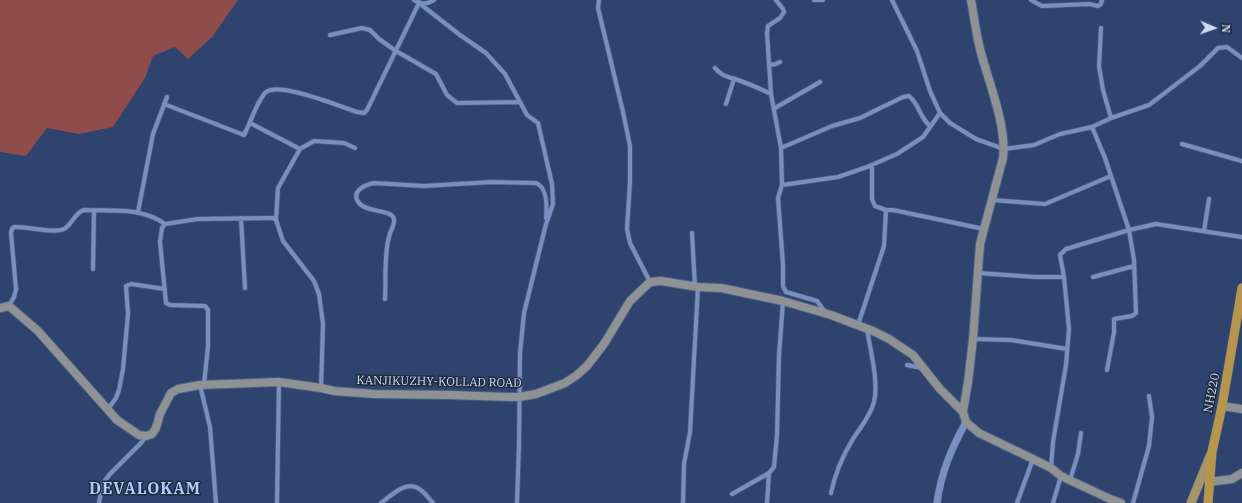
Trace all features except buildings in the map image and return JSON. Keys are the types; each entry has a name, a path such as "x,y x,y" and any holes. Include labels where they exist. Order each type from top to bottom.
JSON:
{"highway":[{"name":"NH220","path":"1208,503 1212,452 1222,406 1242,288"}],"main road":[{"path":"971,0 980,49 998,113 1004,149 1003,158 980,244 973,339 963,412 966,422 979,433 1051,468 1061,476 1116,502"},
{"path":"650,282 661,281 697,287 721,288 783,301 867,328 889,339 913,355 940,389 963,412"},
{"name":"KANJIKUZHY-KOLLAD ROAD","path":"146,436 152,434 156,428 160,414 172,393 183,388 202,384 279,382 334,391 374,394 520,397 549,389 577,375 587,366 604,344 630,301 650,282"},
{"path":"0,308 9,306 38,331 117,420 139,435 146,436"},
{"path":"1222,406 1242,409"},
{"path":"1191,503 1212,452"},
{"path":"1210,482 1232,479 1242,473"}],"street":[{"path":"414,0 460,36 486,53 505,74 526,115 538,123 552,184 553,204 546,224 524,314 520,352 517,503"},
{"path":"419,3 426,4 434,0"},
{"path":"599,0 598,8 630,146 630,182 627,229 630,243 650,282"},
{"path":"776,0 784,12 780,18 768,26 767,29 771,94 781,148 782,185 778,198 783,286 786,292 817,301 827,314"},
{"path":"814,0 823,0"},
{"path":"892,0 917,51 930,91 940,113 950,123 971,136 1004,149 1034,145 1060,134 1092,127 1111,118 1148,105 1200,66 1218,48 1227,47 1242,58"},
{"path":"1031,0 1042,6 1089,4 1098,6 1101,4 1102,0"},
{"path":"164,104 244,135 257,107 266,93 274,89 303,94 364,113 367,110 419,3"},
{"path":"330,35 362,28 370,30 379,39 396,51 436,74 447,95 457,103 520,102"},
{"path":"1101,28 1099,66 1103,90 1111,118"},
{"path":"769,65 780,62"},
{"path":"715,68 724,76 771,94"},
{"path":"726,104 734,79"},
{"path":"774,108 820,82"},
{"path":"781,148 832,126 860,118 902,97 909,96 914,99 926,122 930,126"},
{"path":"138,212 153,134 167,97"},
{"path":"782,185 838,177 872,165 896,154 923,137 940,113"},
{"path":"250,123 300,150"},
{"path":"1092,127 1105,158 1129,230 1134,266 1136,313 1132,316 1114,319 1114,332 1107,370"},
{"path":"321,388 323,324 319,294 314,282 283,241 276,220 278,188 300,150 314,141 344,143 355,148"},
{"path":"1182,144 1242,161"},
{"path":"872,165 872,199 875,206 886,210 947,220 984,229"},
{"path":"991,200 1045,204 1111,176"},
{"path":"385,299 388,243 394,221 393,216 388,213 375,211 360,204 357,199 357,194 360,188 366,184 424,186 498,182 536,183 542,187 545,194 547,209 546,224"},
{"path":"1204,231 1209,199"},
{"path":"9,306 16,289 11,232 12,229 17,227 63,230 81,210 138,212 153,216 165,224 198,219 273,218 276,220"},
{"path":"93,269 94,210"},
{"path":"858,325 884,246 886,210"},
{"path":"242,218 245,288"},
{"path":"165,224 162,228 160,242 167,304 205,306 208,308 208,347 202,384 210,427 216,503"},
{"path":"1051,468 1053,442 1066,365 1069,329 1064,277 1060,255 1066,249 1129,230 1156,224 1242,236"},
{"path":"683,503 684,464 690,432 697,287 692,233"},
{"path":"1093,277 1134,266"},
{"path":"978,273 1035,277 1064,277"},
{"path":"108,409 116,398 119,390 123,369 128,314 126,286 131,284 165,289"},
{"path":"732,494 772,471 774,466 783,301"},
{"path":"831,493 833,481 847,449 871,411 874,403 875,380 867,328"},
{"path":"973,339 1012,340 1067,349"},
{"path":"907,364 923,368"},
{"path":"277,503 279,382"},
{"path":"1133,503 1149,446 1152,417 1149,396"},
{"path":"937,503 943,472 954,445 966,422"},
{"path":"1070,480 1078,454 1081,433"},
{"path":"98,503 103,483 146,436"},
{"path":"1017,503 1033,459"},
{"path":"767,503 769,473"},
{"path":"1053,503 1061,476"},
{"path":"381,503 400,488 407,487 418,488 423,491 433,503"}],"shaded area":[{"path":"0,0 238,0 212,37 188,59 175,47 153,56 145,78 113,127 79,134 47,128 26,156 0,152"}],"district":[{"name":"DEVALOKAM","path":"145,489"}]}
